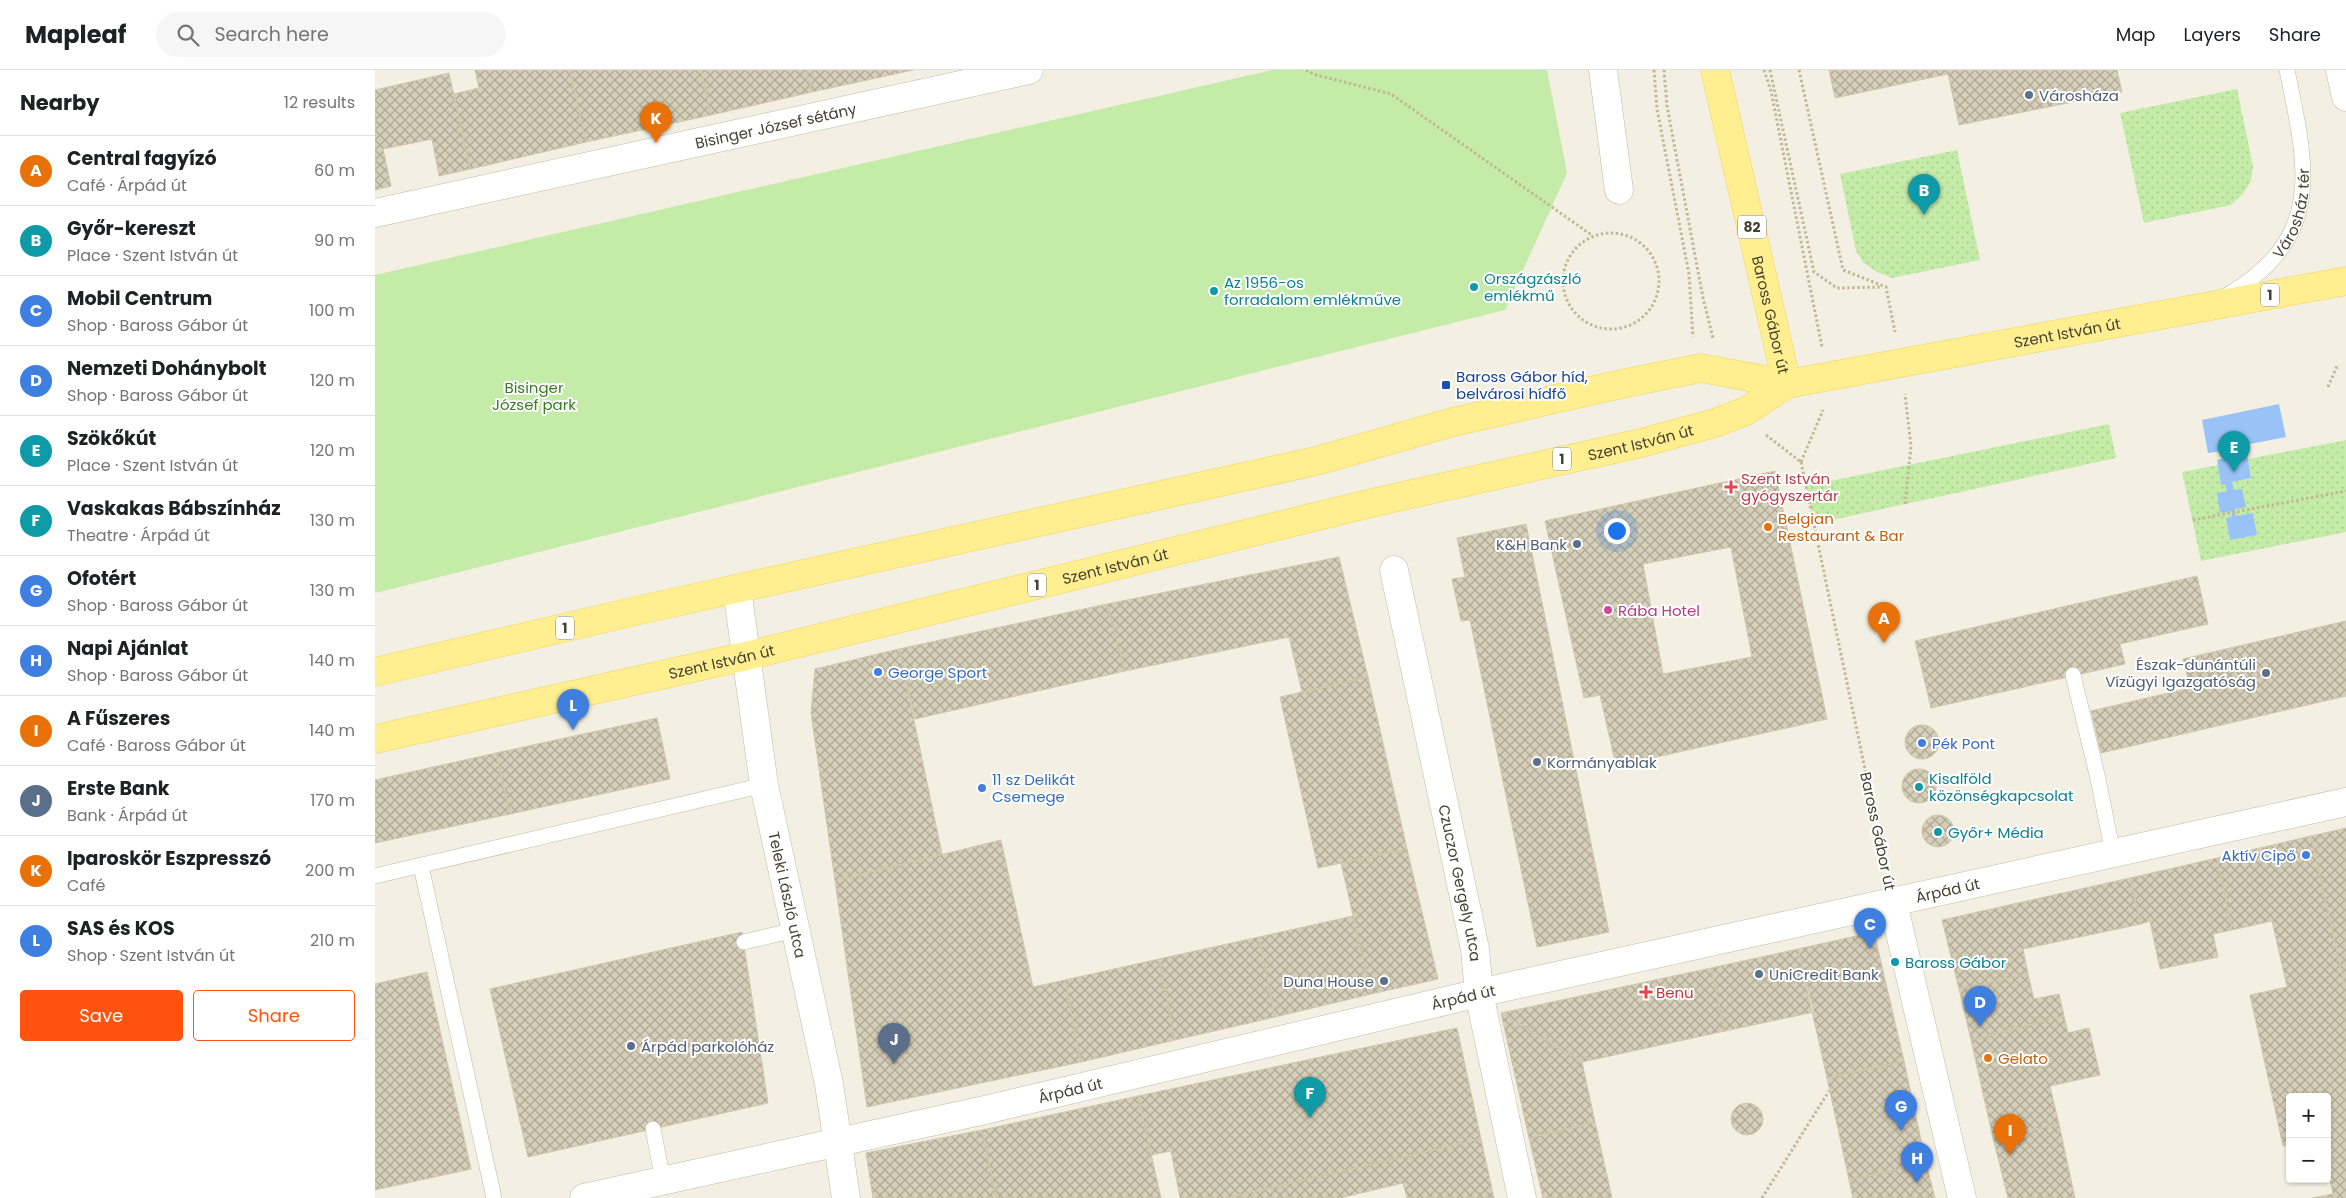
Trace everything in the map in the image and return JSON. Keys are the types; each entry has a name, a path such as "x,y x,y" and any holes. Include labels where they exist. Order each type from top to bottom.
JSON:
{"main road":[{"name":"Baross Gábor út","path":"1715,70 1787,384"},
{"name":"Szent István út","path":"375,739 746,656 1380,501 1641,443 1715,423 1746,411 1787,384 2346,281"},
{"name":"Szent István út","path":"375,672 737,589 1320,460 1453,422 1626,382 1701,368 1787,384"}],"street":[{"name":"Bisinger József sétány","path":"375,213 1029,70"},
{"path":"1603,70 1619,190"},
{"path":"2340,70 2346,97"},
{"name":"Czuczor Gergely utca","path":"1394,570 1475,950 1479,993 1522,1198"},
{"name":"Teleki László utca","path":"737,589 764,785 829,1084 846,1198"},
{"name":"Árpád út","path":"588,1197 838,1143 1479,993 2346,802"},
{"name":"Baross Gábor út","path":"1893,903 1962,1198"}],"lane":[{"name":"Városház tér","path":"2195,308 2222,299 2244,286 2266,268 2281,252 2296,222 2301,203 2302,155 2287,70"},
{"path":"2073,676 2098,779 2113,854"},
{"path":"375,876 764,785"},
{"path":"421,866 494,1198"},
{"path":"744,942 795,930"},
{"path":"653,1129 663,1181"}],"path":[{"path":"1306,70 1313,74 1391,94 1593,236 1608,233 1623,234 1637,240 1649,250 1657,264 1660,279 1658,294 1652,308 1640,319 1626,327 1610,329 1593,326 1574,311 1563,290 1563,273 1569,258 1579,245 1593,236"},
{"path":"1654,70 1657,110 1689,274 1693,340"},
{"path":"1664,70 1667,106 1703,298 1717,350 1726,372"},
{"path":"1746,411 1767,437 1801,462 1823,412 1827,376 1781,140 1765,70"},
{"path":"1770,70 1814,272 1837,288 1886,287"},
{"path":"1799,70 1843,270 1886,287"},
{"path":"1886,287 1902,362 1911,446 1905,504"},
{"path":"2327,387 2339,364"},
{"name":"Baross Gábor út","path":"1801,462 1893,903"},
{"path":"2193,520 2346,491"},
{"path":"1762,1198 1829,1090"}],"green space":[{"name":"Bisinger József park","path":"1272,70 1547,70 1567,173 1505,310 375,593 375,275"},
{"path":"2237,89 2253,166 2251,181 2243,194 2231,205 2144,223 2120,113"},
{"path":"1957,150 1980,260 1892,278 1877,272 1864,263 1856,251 1840,174"},
{"path":"2109,424 2116,458 1814,524 1806,486"},
{"path":"2346,440 2346,532 2201,561 2182,472 2218,465 2221,484 2226,483 2227,491 2217,493 2231,511 2232,516 2226,518 2230,539 2257,535 2253,513 2236,516 2232,482 2251,478 2248,459"}],"water":[{"path":"2279,404 2286,437 2240,446 2241,455 2247,454 2251,478 2232,482 2234,490 2242,489 2246,507 2235,509 2236,516 2253,513 2257,535 2230,540 2226,518 2232,516 2231,511 2220,513 2217,493 2227,491 2225,484 2221,485 2217,460 2230,457 2229,450 2208,453 2202,420"}],"building":[{"path":"475,70 570,70 586,142 470,169 454,94 479,88"},
{"path":"570,70 701,70 711,115 586,142"},
{"path":"701,70 806,70 812,92 711,115"},
{"path":"806,70 913,70 812,92"},
{"name":"Városháza","path":"1829,70 2117,70 2122,92 1959,125 1948,74 1835,98"},
{"path":"449,73 470,169 439,176 432,139 383,149 391,186 375,190 375,90"},
{"name":"Rába Hotel","path":"1775,471 1827,719 1616,766 1600,695 1584,698 1545,521","holes":["1731,547 1752,657 1663,674 1643,564"]},
{"name":"Kormányablak","path":"1526,524 1609,932 1537,947 1470,620 1461,621 1452,579 1465,577 1457,538"},
{"path":"1339,557 1368,677 1302,692 1289,637 1125,671 1107,604"},
{"path":"2197,576 2208,624 2120,644 2125,664 1931,708 1915,641"},
{"path":"1107,604 1125,671 915,719 899,649"},
{"name":"Észak-dunántúli Vízügyi Igazgatóság","path":"2346,621 2346,696 2101,753 2091,711 2190,688 2183,659"},
{"path":"899,649 942,854 835,881 811,713 815,669"},
{"path":"1368,677 1407,849 1318,868 1280,697"},
{"path":"657,718 670,779 510,814 496,753"},
{"name":"Pék Pont","path":"1922,725 1934,730 1939,742 1934,754 1922,759 1910,754 1905,742 1910,730"},
{"path":"496,753 510,814 375,843 375,780"},
{"name":"Kisalföld közönségkapcsolat","path":"1919,769 1931,774 1936,786 1931,798 1919,803 1907,798 1902,786 1907,774"},
{"name":"Győr+ Média","path":"1938,815 1944,816 1949,820 1953,825 1953,837 1949,842 1944,846 1938,847 1932,846 1927,842 1923,837 1922,831 1923,825 1927,820 1932,816"},
{"path":"2346,828 2346,982 2344,983 2311,836"},
{"path":"2311,836 2344,983 2346,982 2346,1198 2334,1198 2331,1183 2331,1093 2286,1093 2286,1146 2283,1146 2250,995 2287,987 2272,921 2232,930 2217,858"},
{"path":"1001,840 1033,987 1065,980 1081,1062 867,1107 835,881"},
{"path":"1407,849 1438,979 1371,994 1341,863"},
{"path":"2217,858 2232,930 2213,934 2218,957 2160,969 2150,921 2141,924 2130,878"},
{"path":"2130,878 2141,924 2023,949 2028,974 1959,989 1942,920"},
{"path":"1353,916 1371,994 1275,1017 1259,937"},
{"name":"Árpád parkolóház","path":"742,932 768,1103 528,1157 490,989"},
{"path":"1874,932 1904,1061 1827,1078 1798,949"},
{"path":"1259,937 1275,1017 1175,1040 1159,959"},
{"path":"1798,949 1814,1012 1725,1031 1711,968"},
{"path":"1159,959 1175,1040 1081,1062 1065,980"},
{"path":"1711,968 1725,1031 1582,1062 1501,1013"},
{"path":"427,972 471,1169 375,1190 375,984"},
{"path":"2028,974 2034,999 2059,994 2064,1016 1971,1040 1959,989"},
{"path":"1501,1013 1582,1062 1595,1122 1529,1138"},
{"path":"2064,1016 2068,1033 2089,1028 2100,1075 2050,1086 2059,1124 1993,1138 1971,1040"},
{"path":"1457,1028 1481,1139 1226,1198 1180,1198 1171,1151 1151,1155 1138,1096"},
{"path":"1904,1061 1926,1163 1849,1180 1827,1078"},
{"path":"1138,1096 1161,1198 996,1198 982,1130"},
{"path":"1747,1103 1759,1107 1763,1119 1759,1131 1747,1135 1735,1131 1731,1119 1735,1107"},
{"path":"1595,1122 1612,1198 1543,1198 1529,1138"},
{"path":"2059,1124 2075,1198 2008,1198 1993,1138"},
{"path":"982,1130 996,1198 873,1198 866,1153"},
{"path":"1481,1139 1494,1198 1407,1198 1403,1183 1340,1198 1226,1198"},
{"path":"1926,1163 1935,1198 1853,1198 1849,1180"},
{"path":"2333,1194 2334,1198 2312,1198"}],"place":[{"name":"Városháza","path":"2029,95"},
{"name":"Iparoskör Eszpresszó","path":"656,143"},
{"name":"Győr-kereszt","path":"1924,215"},
{"name":"Országzászló emlékmű","path":"1474,287"},
{"name":"Az 1956-os forradalom emlékműve","path":"1214,291"},
{"name":"Baross Gábor híd, belvárosi hídfő","path":"1446,385"},
{"name":"Szökőkút","path":"2234,472"},
{"name":"Szent István gyógyszertár","path":"1731,487"},
{"name":"Belgian Restaurant & Bar","path":"1768,527"},
{"name":"K&H Bank","path":"1577,544"},
{"name":"Rába Hotel","path":"1608,610"},
{"name":"Central fagyízó","path":"1884,643"},
{"name":"George Sport","path":"878,672"},
{"name":"Észak-dunántúli Vízügyi Igazgatóság","path":"2266,673"},
{"name":"SAS és KOS","path":"573,730"},
{"name":"Pék Pont","path":"1922,743"},
{"name":"Kormányablak","path":"1537,762"},
{"name":"Kisalföld közönségkapcsolat","path":"1919,787"},
{"name":"11 sz Delikát Csemege","path":"982,788"},
{"name":"Győr+ Média","path":"1938,832"},
{"name":"Aktív Cipő","path":"2306,855"},
{"name":"Mobil Centrum","path":"1870,949"},
{"name":"Baross Gábor","path":"1895,962"},
{"name":"UniCredit Bank","path":"1759,974"},
{"name":"Duna House","path":"1384,981"},
{"name":"Benu","path":"1646,992"},
{"name":"Nemzeti Dohánybolt","path":"1980,1027"},
{"name":"Árpád parkolóház","path":"631,1046"},
{"name":"Gelato","path":"1988,1058"},
{"name":"Erste Bank","path":"894,1064"},
{"name":"Vaskakas Bábszínház","path":"1310,1118"},
{"name":"Ofotért","path":"1901,1131"},
{"name":"A Fűszeres","path":"2010,1155"},
{"name":"Napi Ajánlat","path":"1917,1183"}]}
